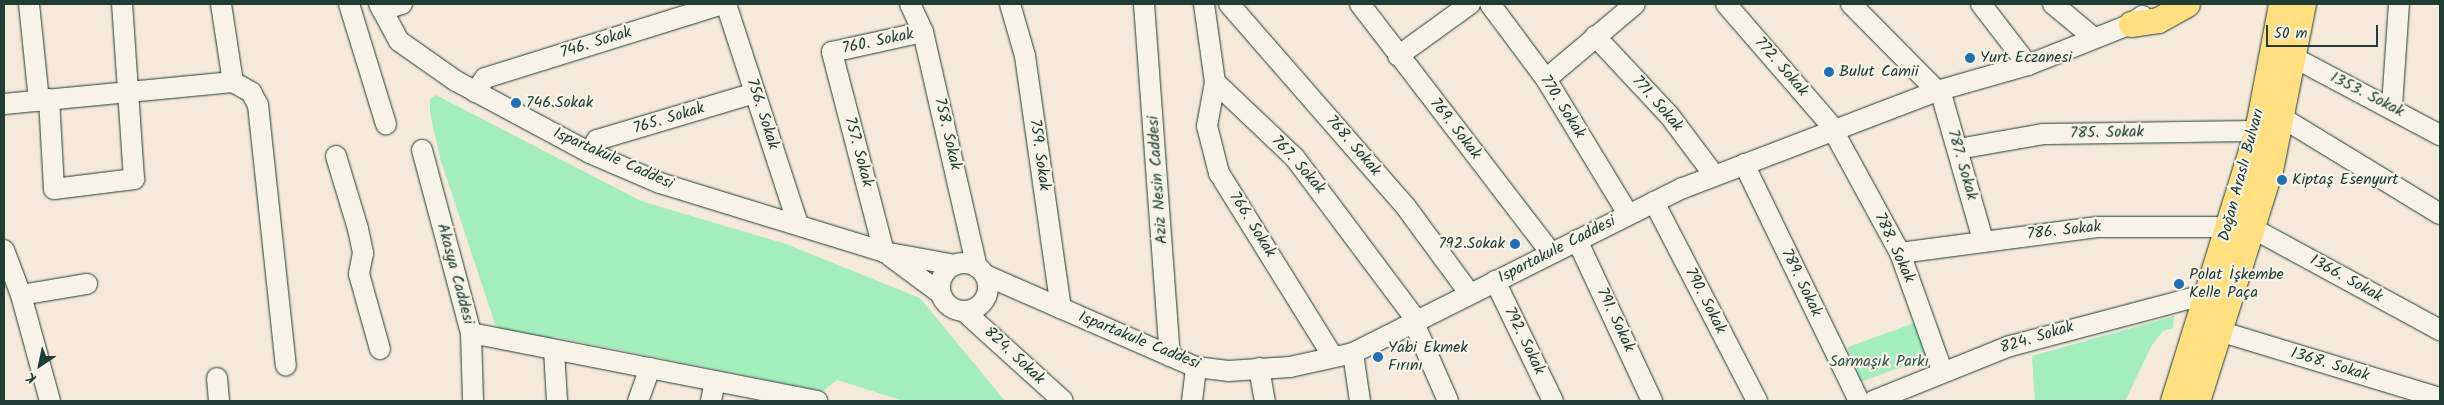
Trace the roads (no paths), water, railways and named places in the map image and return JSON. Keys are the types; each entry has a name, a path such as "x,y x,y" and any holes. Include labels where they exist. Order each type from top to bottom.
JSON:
{"main road":[{"path":"2141,14 2158,20 2186,4"},
{"name":"Doğan Araslı Bulvarı","path":"2173,401 2207,294 2241,227 2281,116 2303,4"},
{"name":"Doğan Araslı Bulvarı","path":"2197,401 2219,331 2241,227 2276,10"}],"street":[{"path":"29,4 44,99 54,188 134,179 130,93 122,4"},
{"path":"221,4 233,82"},
{"path":"349,4 386,124"},
{"path":"380,7 402,4"},
{"name":"746. Sokak","path":"475,92 485,78 724,4"},
{"name":"756. Sokak","path":"724,4 798,224"},
{"name":"758. Sokak","path":"910,4 924,32 981,271"},
{"name":"759. Sokak","path":"1010,4 1025,56 1061,308"},
{"name":"Aziz Nesin Caddesi","path":"1144,4 1170,356"},
{"path":"1204,4 1215,82"},
{"name":"768. Sokak","path":"1229,4 1406,207 1470,294"},
{"name":"769. Sokak","path":"1360,4 1398,56 1551,252"},
{"path":"1398,56 1470,4"},
{"name":"770. Sokak","path":"1490,4 1546,79 1628,214"},
{"path":"1546,79 1633,4"},
{"name":"772. Sokak","path":"1726,4 1835,131"},
{"path":"1851,4 1938,90"},
{"path":"1981,4 2028,65"},
{"path":"2053,4 2094,38"},
{"name":"Ispartakule Caddesi","path":"981,271 1196,367 1228,371 1343,355 1415,322 1628,214 1714,175 1835,131 1938,90 2028,65 2094,38 2163,4"},
{"path":"2392,106 2400,4"},
{"name":"Ispartakule Caddesi","path":"380,7 399,41 475,92 590,153 660,183 884,252 954,265"},
{"name":"760. Sokak","path":"832,52 924,32"},
{"name":"771. Sokak","path":"1595,36 1669,116 1714,175"},
{"name":"757. Sokak","path":"832,52 884,252"},
{"name":"1353. Sokak","path":"2293,57 2392,106 2440,135"},
{"path":"4,104 233,82 251,92 258,105 286,366"},
{"name":"767. Sokak","path":"1215,82 1295,158 1415,322 1448,401"},
{"name":"766. Sokak","path":"1215,82 1207,126 1219,173 1343,355"},
{"name":"787. Sokak","path":"1938,90 1958,149 1983,240"},
{"name":"765. Sokak","path":"590,153 597,140 755,93"},
{"path":"2281,116 2440,214"},
{"name":"788. Sokak","path":"1835,131 1900,253 1942,370"},
{"name":"785. Sokak","path":"1958,149 2043,134 2257,131"},
{"name":"Akasya Caddesi","path":"422,150 471,333 473,401"},
{"path":"336,156 358,229 363,252 359,274 380,349"},
{"name":"789. Sokak","path":"1744,164 1859,401"},
{"name":"790. Sokak","path":"1654,202 1757,401"},
{"name":"786. Sokak","path":"1900,253 1983,240 2097,227 2241,227"},
{"name":"1366. Sokak","path":"2241,227 2440,330"},
{"name":"791. Sokak","path":"1577,240 1652,401"},
{"path":"4,250 21,295 50,401"},
{"name":"Ispartakule Caddesi","path":"884,252 940,292"},
{"path":"954,265 981,271 988,286 984,300 965,312 949,306 940,292 942,276 954,265"},
{"name":"792. Sokak","path":"1494,281 1553,401"},
{"path":"21,295 87,284"},
{"name":"824. Sokak","path":"1873,401 1942,370 2089,323 2207,294"},
{"name":"824. Sokak","path":"965,312 1062,401"},
{"name":"1368. Sokak","path":"2219,331 2440,398"},
{"path":"471,333 808,400"},
{"path":"554,350 557,401"},
{"path":"1343,355 1360,401"},
{"path":"1192,401 1196,367"},
{"path":"638,401 650,368"},
{"path":"1259,368 1265,401"},
{"path":"217,378 219,401"},
{"path":"711,401 715,381"}],"place":[{"name":"Yurt Eczanesi","path":"1970,58"},
{"name":"Bulut Camii","path":"1829,72"},
{"name":"746.Sokak","path":"516,103"},
{"name":"Kiptaş Esenyurt","path":"2282,180"},
{"name":"792.Sokak","path":"1515,244"},
{"name":"Polat İşkembe Kelle Paça","path":"2179,284"},
{"name":"Yabi Ekmek Fırını","path":"1378,357"}],"park label":[{"name":"Sarmaşık Parkı","path":"1879,362"}]}
